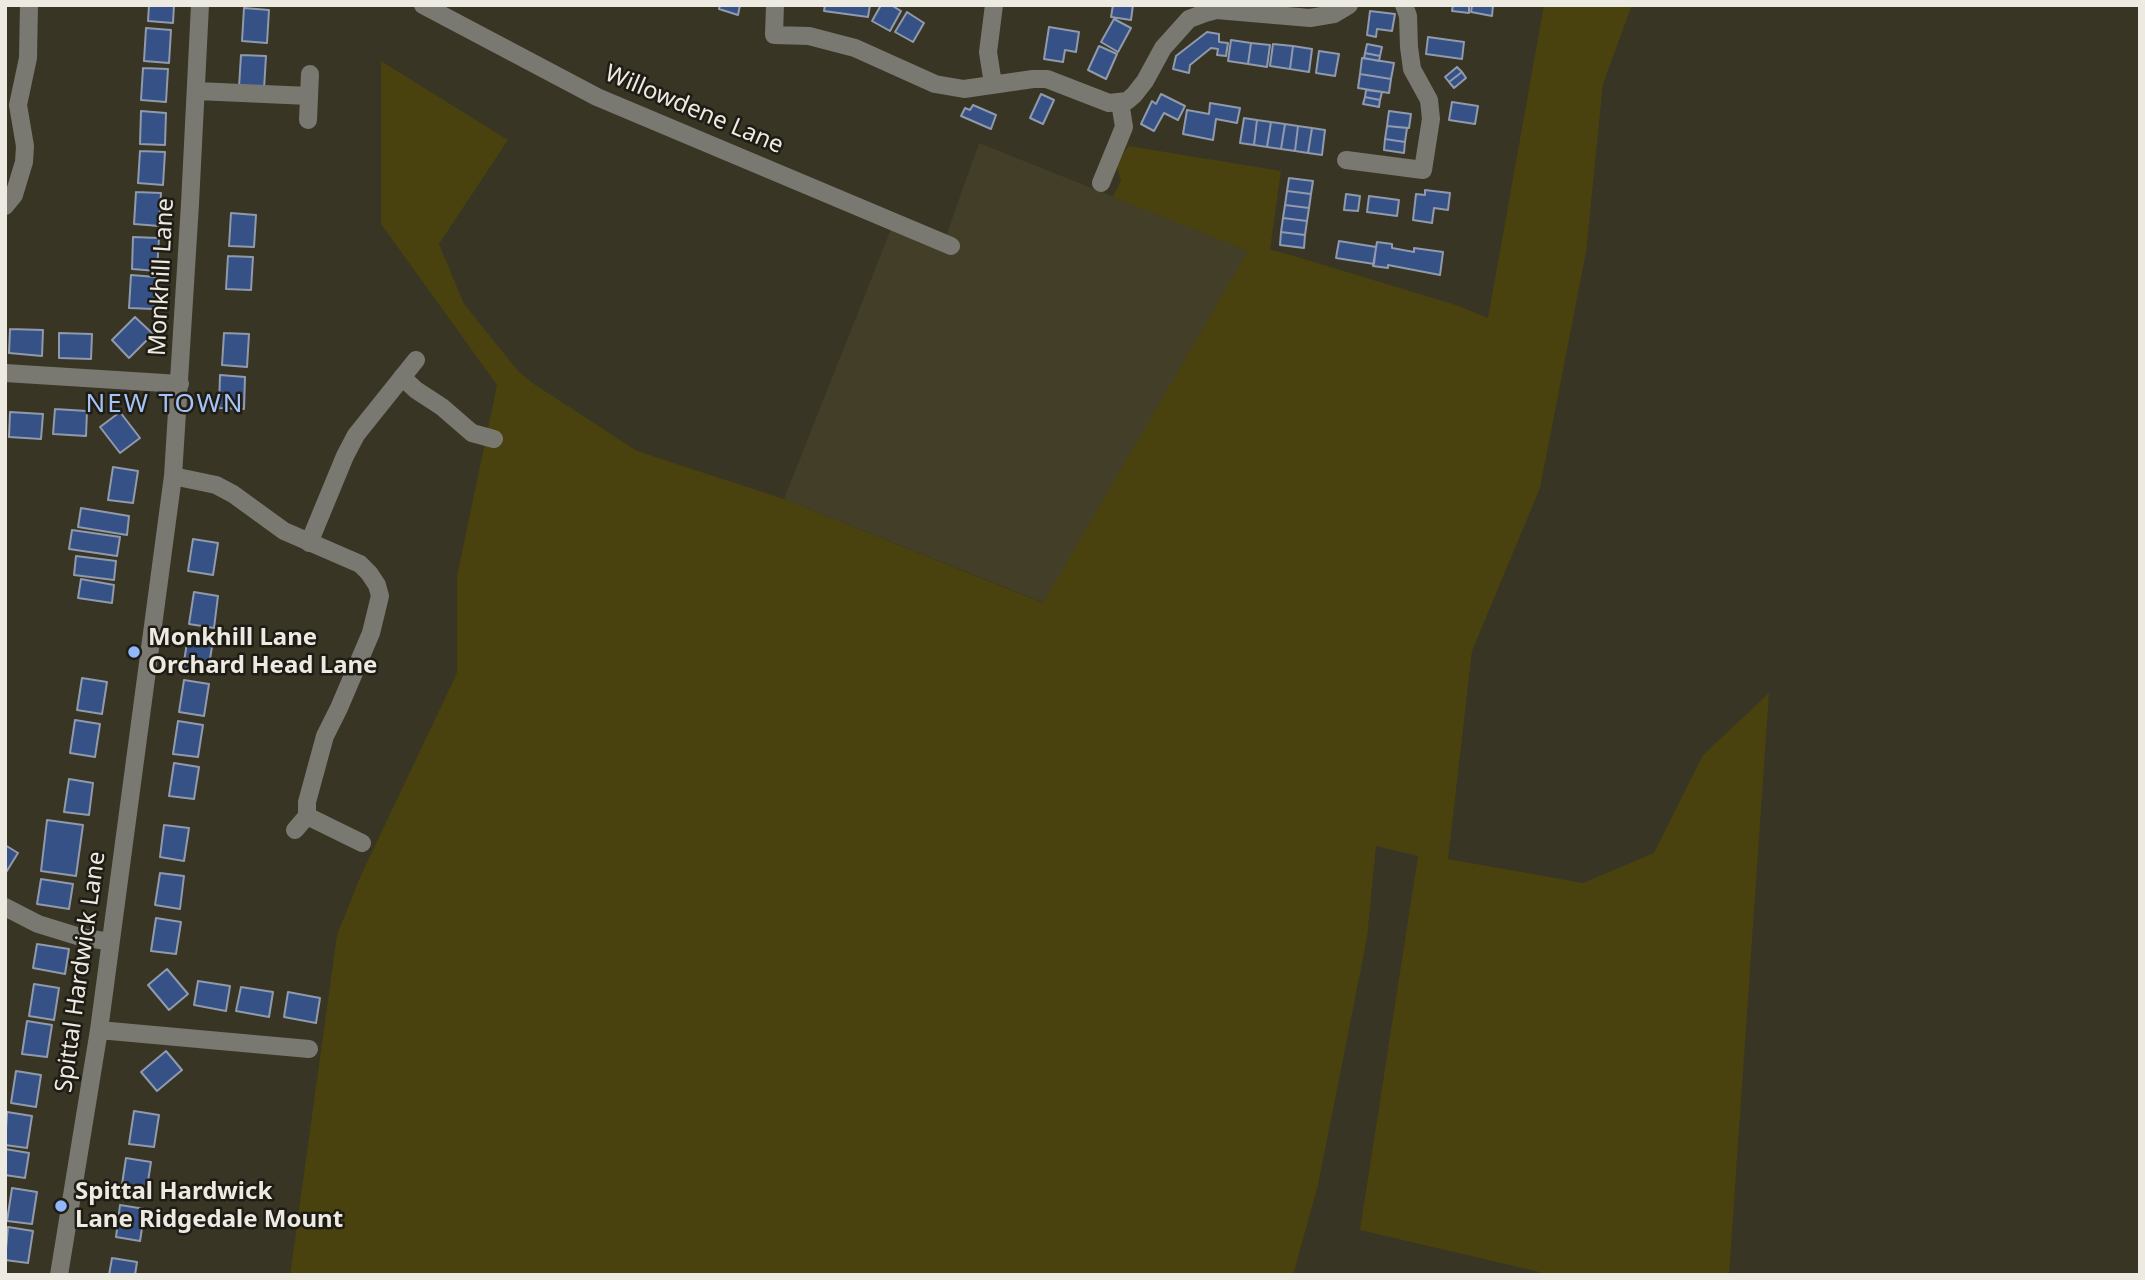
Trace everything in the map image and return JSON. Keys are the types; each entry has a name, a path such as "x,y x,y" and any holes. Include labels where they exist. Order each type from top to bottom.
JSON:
{"street":[{"path":"5,206 14,195 24,162 25,146 18,105 28,58 29,5"},
{"name":"Monkhill Lane","path":"146,675 173,476 200,5"},
{"name":"Willowdene Lane","path":"424,5 597,97 951,246"},
{"path":"775,5 774,35 809,36 855,48 924,80 947,87 964,89 1047,79 1109,103 1127,101 1134,95 1163,48 1189,19 1216,8 1310,18 1334,14 1349,5"},
{"path":"993,84 988,52 994,5"},
{"path":"1346,160 1423,170 1431,119 1429,100 1412,69 1408,16 1404,5"},
{"path":"308,120 310,74"},
{"path":"197,91 309,96"},
{"path":"1101,183 1124,127 1120,102"},
{"path":"309,542 356,435 416,360"},
{"path":"5,373 180,384"},
{"path":"402,377 472,433 494,439"},
{"path":"173,476 216,485 233,494 284,531 360,564 377,585 380,596 371,633 340,708 325,736 307,802 307,816 295,830"},
{"name":"Spittal Hardwick Lane","path":"59,1275 99,1030 146,675"},
{"path":"307,816 362,843"},
{"path":"5,907 38,924 77,936 110,942"},
{"path":"99,1030 309,1049"}],"shaded area":[{"path":"1544,5 1632,5 1603,84 1586,252 1540,488 1472,651 1448,859 1583,883 1654,853 1703,755 1769,693 1729,1275 1552,1275 1360,1230 1418,856 1376,846 1367,938 1318,1185 1293,1275 290,1275 337,935 361,875 457,673 457,576 497,385 381,224 381,61 508,140 439,244 464,304 519,372 637,451 784,499 1043,603 1248,251 1113,197 1121,181 1117,166 1129,146 1281,171 1270,250 1459,306 1488,318"},
{"path":"979,143 1249,251 1044,603 784,499 895,219 946,236"}],"building":[{"path":"149,5 174,5 173,23 148,21"},
{"path":"720,5 740,5 738,15 719,9"},
{"path":"825,5 870,5 868,17 824,11"},
{"path":"881,5 891,5 901,11 890,31 872,21"},
{"path":"1113,5 1133,5 1131,20 1111,17"},
{"path":"1453,5 1469,5 1469,13 1452,11"},
{"path":"1472,5 1493,5 1492,16 1471,12"},
{"path":"244,8 269,10 267,43 242,41"},
{"path":"1370,11 1395,14 1392,31 1377,29 1376,37 1367,35"},
{"path":"907,12 924,23 913,42 895,32"},
{"path":"1114,19 1131,28 1118,52 1101,42"},
{"path":"1049,27 1079,32 1076,52 1065,50 1063,62 1044,59"},
{"path":"146,28 171,30 169,63 144,61"},
{"path":"1207,32 1219,34 1219,42 1228,43 1226,56 1217,55 1218,49 1211,48 1190,65 1189,73 1173,69 1176,56"},
{"path":"1428,37 1464,42 1462,59 1426,54"},
{"path":"1231,40 1251,43 1248,64 1228,61"},
{"path":"1251,43 1270,45 1267,67 1248,64"},
{"path":"1273,44 1293,46 1290,69 1270,66"},
{"path":"1367,44 1382,47 1380,56 1365,53"},
{"path":"1099,46 1117,54 1106,79 1088,70"},
{"path":"1293,46 1312,49 1309,72 1290,69"},
{"path":"1319,51 1339,54 1335,76 1316,73"},
{"path":"1365,53 1380,56 1379,61 1364,58"},
{"path":"241,55 266,56 264,89 239,87"},
{"path":"1362,58 1394,63 1391,79 1360,74"},
{"path":"1457,67 1462,72 1449,82 1445,77"},
{"path":"143,68 168,69 166,102 141,100"},
{"path":"1462,72 1466,78 1454,88 1449,82"},
{"path":"1360,74 1391,79 1389,93 1358,88"},
{"path":"1366,90 1382,92 1380,100 1365,97"},
{"path":"1041,94 1054,100 1043,124 1030,118"},
{"path":"1161,94 1185,106 1178,120 1164,113 1154,131 1141,124 1152,101 1156,104"},
{"path":"1365,97 1380,100 1379,107 1363,104"},
{"path":"1452,102 1478,106 1475,124 1449,120"},
{"path":"1210,103 1240,108 1237,123 1216,119 1213,140 1183,134 1187,110 1209,114"},
{"path":"973,105 996,115 991,129 961,116 965,108 970,110"},
{"path":"141,111 166,113 165,145 140,144"},
{"path":"1389,111 1411,114 1409,128 1387,126"},
{"path":"1244,118 1257,120 1254,145 1240,143"},
{"path":"1257,120 1271,122 1267,147 1254,145"},
{"path":"1271,122 1285,124 1281,149 1267,147"},
{"path":"1285,124 1298,126 1295,151 1281,149"},
{"path":"1298,126 1312,128 1308,153 1295,151"},
{"path":"1387,126 1407,128 1405,142 1385,139"},
{"path":"1312,128 1325,130 1322,155 1308,153"},
{"path":"1385,139 1405,142 1404,153 1384,150"},
{"path":"140,151 165,152 163,185 138,183"},
{"path":"1289,178 1313,181 1311,194 1287,191"},
{"path":"1425,190 1450,193 1448,210 1434,208 1432,223 1413,220 1416,194 1425,195"},
{"path":"1287,191 1311,194 1309,208 1285,205"},
{"path":"136,192 161,193 159,226 134,224"},
{"path":"1346,194 1360,196 1358,211 1344,210"},
{"path":"1369,196 1399,200 1397,216 1367,212"},
{"path":"1285,205 1309,208 1307,221 1283,218"},
{"path":"231,213 256,215 254,247 229,246"},
{"path":"1283,218 1307,221 1305,235 1281,232"},
{"path":"1281,232 1305,235 1304,248 1280,245"},
{"path":"133,237 159,238 157,271 132,269"},
{"path":"1339,241 1376,247 1374,264 1336,258"},
{"path":"1377,242 1414,252 1414,248 1443,252 1440,275 1388,265 1388,268 1373,266"},
{"path":"228,256 253,257 251,290 226,289"},
{"path":"131,275 156,277 154,309 129,308"},
{"path":"135,317 153,334 129,358 112,340"},
{"path":"10,329 43,330 42,356 9,353"},
{"path":"59,333 92,334 91,359 59,358"},
{"path":"224,333 249,334 247,367 222,365"},
{"path":"220,375 245,377 244,409 219,408"},
{"path":"55,409 87,411 86,436 53,434"},
{"path":"10,412 43,414 41,439 9,437"},
{"path":"120,412 140,438 120,453 100,427"},
{"path":"113,467 138,471 133,503 108,500"},
{"path":"81,508 129,516 127,535 78,527"},
{"path":"72,530 120,537 117,556 69,549"},
{"path":"193,539 218,543 213,575 188,571"},
{"path":"76,556 116,561 114,580 74,575"},
{"path":"81,579 114,585 112,603 78,598"},
{"path":"194,592 218,596 214,628 189,624"},
{"path":"188,636 213,640 208,672 183,668"},
{"path":"82,678 107,682 102,714 77,710"},
{"path":"184,680 209,684 204,716 179,712"},
{"path":"75,720 100,724 95,757 70,753"},
{"path":"178,721 203,725 198,757 173,754"},
{"path":"174,763 199,767 194,799 169,796"},
{"path":"69,779 93,783 89,815 64,812"},
{"path":"47,820 83,825 76,876 41,871"},
{"path":"164,825 189,828 184,861 160,857"},
{"path":"5,845 18,853 5,874"},
{"path":"160,873 184,876 180,909 155,905"},
{"path":"41,879 73,884 69,909 37,904"},
{"path":"156,918 181,922 176,954 151,951"},
{"path":"37,944 69,949 65,974 33,968"},
{"path":"167,969 188,994 169,1010 148,985"},
{"path":"198,981 230,986 226,1011 194,1005"},
{"path":"34,984 59,988 54,1020 29,1016"},
{"path":"241,987 273,992 269,1017 236,1011"},
{"path":"288,992 320,998 316,1023 284,1017"},
{"path":"27,1021 52,1025 47,1057 22,1054"},
{"path":"166,1051 182,1070 157,1091 141,1072"},
{"path":"16,1071 41,1075 36,1107 11,1103"},
{"path":"134,1111 159,1115 154,1147 129,1144"},
{"path":"7,1112 32,1116 27,1148 5,1145"},
{"path":"5,1149 29,1153 25,1178 5,1175"},
{"path":"126,1158 151,1162 146,1194 121,1191"},
{"path":"12,1188 37,1192 32,1224 7,1221"},
{"path":"120,1205 145,1209 140,1241 116,1237"},
{"path":"8,1227 33,1231 28,1263 5,1260"},
{"path":"112,1258 137,1262 135,1275 109,1275"}],"place":[{"name":"Monkhill Lane Orchard Head Lane","path":"134,652"},
{"name":"Spittal Hardwick Lane Ridgedale Mount","path":"61,1206"}],"district":[{"name":"NEW TOWN","path":"165,405"}]}
